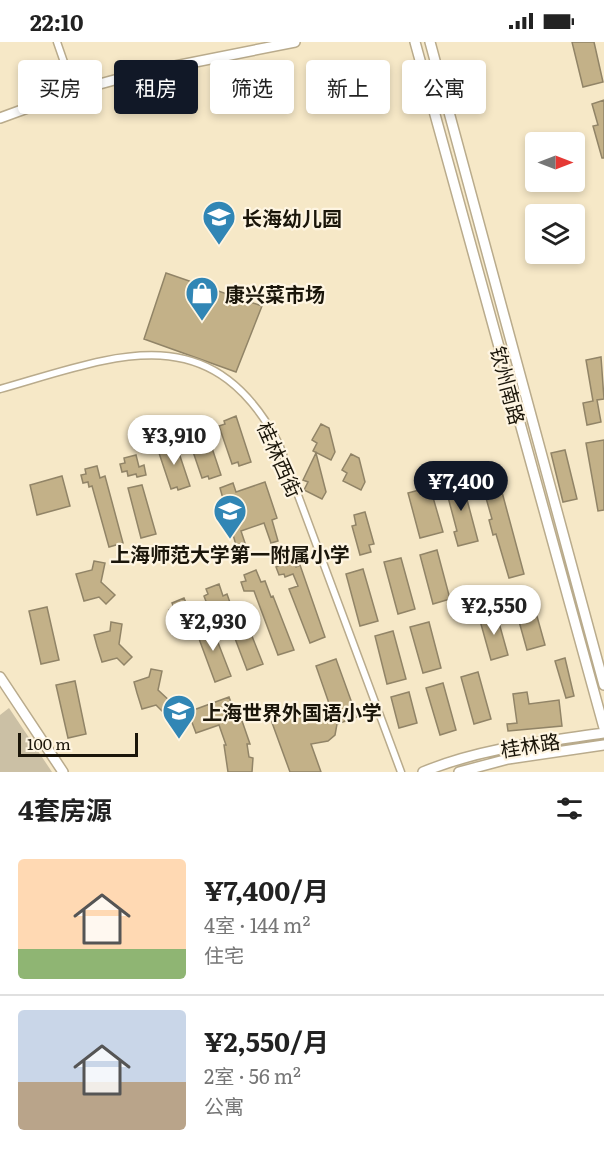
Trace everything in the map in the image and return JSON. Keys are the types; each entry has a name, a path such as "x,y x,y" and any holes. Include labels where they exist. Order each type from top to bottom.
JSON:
{"street":[{"path":"57,42 63,60"},
{"path":"102,84 174,65 295,42"},
{"name":"钦州南路","path":"415,42 604,728"},
{"name":"钦州南路","path":"430,42 604,685"},
{"path":"0,118 18,111"},
{"name":"桂林西街","path":"0,389 112,357 149,354 171,356 212,370 243,393 269,424 279,444 400,772"},
{"path":"0,677 63,772"},
{"name":"桂林路","path":"423,772 454,760 504,747 604,733"},
{"name":"桂林路","path":"459,772 508,759 604,745"}],"shaded area":[{"path":"9,708 52,772 0,772 0,715"}],"building":[{"path":"572,42 594,42 603,82 583,87"},
{"path":"604,100 604,158 602,158 593,126 598,125 592,104"},
{"name":"康兴菜市场","path":"166,273 262,306 236,372 144,339"},
{"path":"601,357 604,399 597,400 601,422 587,425 583,403 593,401 586,360"},
{"path":"236,416 251,462 239,466 238,462 232,464 219,426"},
{"path":"321,424 329,428 335,452 331,460 313,451 317,443 312,440"},
{"path":"206,430 221,475 209,479 208,476 202,478 189,440 195,438 194,434"},
{"path":"604,440 604,510 598,511 586,443"},
{"path":"175,441 190,486 178,490 177,487 171,489 158,450 164,448 163,445"},
{"path":"565,450 577,499 563,502 551,453"},
{"path":"316,453 326,492 322,499 304,490 308,482 303,480"},
{"path":"351,454 359,458 365,482 361,490 343,481 347,473 342,470"},
{"path":"136,455 139,467 144,465 146,475 128,476 127,471 122,472 120,464 125,463 124,458"},
{"path":"97,466 100,478 105,476 123,543 109,547 92,486 89,487 88,482 83,483 81,475 86,474 85,469"},
{"path":"495,466 524,574 509,578 496,534 493,535 489,520 492,519 478,470"},
{"path":"62,476 70,506 37,515 30,485"},
{"path":"461,477 478,541 458,546 454,532 457,531 444,482"},
{"path":"265,482 277,518 272,520 278,541 271,543 264,523 241,531 248,552 239,556 220,488 233,483 236,492"},
{"path":"142,485 156,534 141,538 128,488"},
{"path":"430,487 443,532 420,538 408,493"},
{"path":"365,512 374,544 369,545 371,552 360,555 352,526 356,525 354,515"},
{"path":"437,550 450,599 433,604 420,555"},
{"path":"291,555 296,567 300,565 325,637 310,643 289,589 298,586 293,574 285,577 284,574 279,575 276,567 281,565 279,560"},
{"path":"401,558 415,609 398,614 384,562"},
{"path":"94,561 105,563 101,582 115,595 106,604 99,597 84,601 76,574 92,570"},
{"path":"363,569 378,621 360,626 346,574"},
{"path":"256,570 261,582 265,581 271,597 273,596 294,650 278,655 254,591 244,591 241,582 246,581 244,575"},
{"path":"219,584 223,596 227,594 234,614 242,611 263,664 247,670 221,603 213,606 211,602 207,604 204,596 208,594 206,589"},
{"path":"184,598 189,610 193,608 196,617 188,621 186,617 178,620 177,616 172,618 169,610 174,608 172,603"},
{"path":"533,602 545,645 527,650 515,607"},
{"path":"47,607 59,660 41,664 29,611"},
{"path":"496,612 508,655 491,660 479,617"},
{"path":"111,622 122,624 119,644 132,657 124,665 117,658 102,662 97,646 94,635 110,631"},
{"path":"210,622 231,676 215,682 195,628"},
{"path":"429,622 441,668 423,673 410,627"},
{"path":"393,631 406,679 387,684 375,636"},
{"path":"565,658 574,696 566,698 555,661"},
{"path":"336,659 357,717 337,724 335,735 328,741 311,744 321,772 290,772 271,720 299,710 301,714 315,706 331,709 316,666"},
{"path":"151,669 162,671 158,690 172,703 163,712 156,705 142,709 137,693 134,682 149,677"},
{"path":"478,672 491,719 474,724 461,677"},
{"path":"75,681 86,734 68,738 56,685"},
{"path":"443,683 456,730 440,735 426,688"},
{"path":"409,692 417,723 399,728 391,697"},
{"path":"527,692 529,704 559,700 562,726 508,731 507,724 517,723 513,694"},
{"path":"229,697 237,719 241,718 250,744 247,744 249,757 253,758 252,772 228,772 224,745 226,745 219,725 196,733 188,712"}],"place":[{"name":"长海幼儿园","path":"219,246"},
{"name":"康兴菜市场","path":"202,322"},
{"name":"上海师范大学第一附属小学","path":"230,540"},
{"name":"上海世界外国语小学","path":"179,740"}]}
